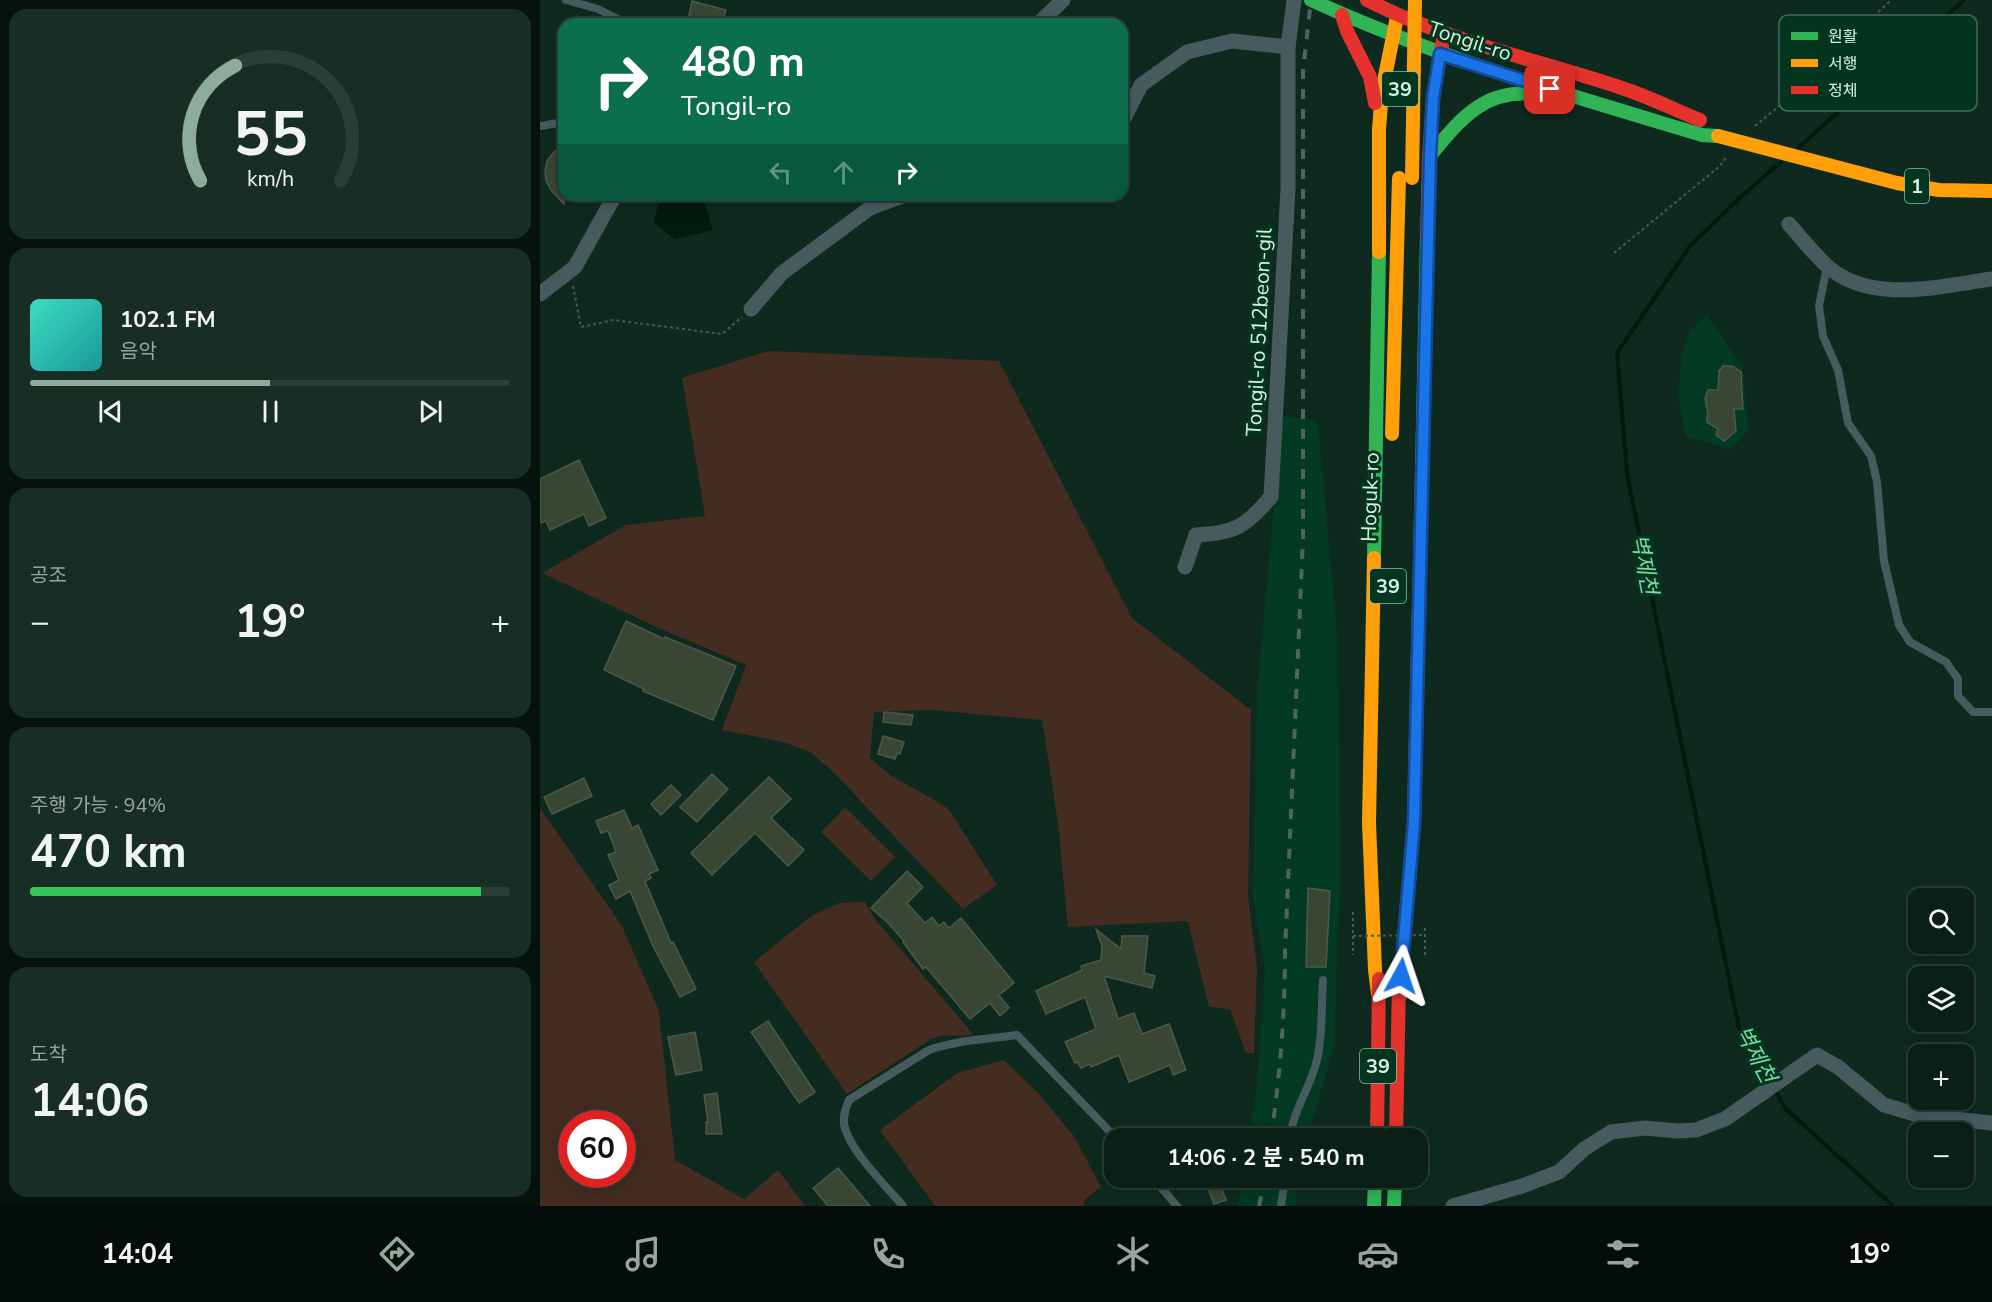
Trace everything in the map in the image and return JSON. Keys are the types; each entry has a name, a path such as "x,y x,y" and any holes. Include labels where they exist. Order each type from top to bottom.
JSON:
{"main road":[{"name":"Tongil-ro","path":"1311,0 1392,36 1440,54 1702,135 1724,137 1897,183 1939,190 1992,191"},
{"name":"Tongil-ro","path":"1367,0 1397,17 1444,34 1614,85 1706,123 1724,137"},
{"name":"Hoguk-ro","path":"1401,0 1400,85 1410,297"},
{"name":"Hoguk-ro","path":"1392,450 1415,0"},
{"path":"1342,15 1347,31 1370,77 1379,129"},
{"path":"1378,994 1369,823 1379,129 1382,91 1397,17"},
{"path":"1399,998 1414,822 1430,157 1433,98 1444,34"},
{"path":"1379,129 1400,85 1425,97 1430,157"},
{"path":"1430,157 1454,127 1479,106 1508,93 1526,91 1596,112 1631,113"},
{"name":"39","path":"1377,1128 1384,734"},
{"name":"39","path":"1396,1128 1400,808"},
{"path":"1374,1206 1375,1188"},
{"path":"1394,1206 1395,1188"}],"street":[{"path":"1044,18 1063,0"},
{"name":"Tongil-ro 512beon-gil","path":"1185,567 1196,535 1221,534 1248,522 1271,497 1288,189 1288,47 1294,0"},
{"path":"1128,110 1141,85 1187,52 1232,41 1288,47"},
{"path":"540,294 575,267 612,201"},
{"path":"751,309 782,273 870,208 889,201"},
{"path":"1789,224 1827,266 1856,284 1902,290 1992,279"},
{"path":"1454,1206 1559,1173 1584,1149 1611,1132 1645,1128 1696,1130 1725,1119 1817,1055 1838,1067 1884,1105 1918,1115 1992,1123"}],"lane":[{"path":"566,0 598,9 616,18"},
{"path":"540,126 558,123"},
{"path":"1827,266 1820,306 1823,336 1838,370 1848,423 1871,456 1878,482 1884,561 1899,625 1910,642 1946,662 1958,680 1958,696 1973,712 1992,712"},
{"path":"1292,1128 1318,1054 1323,980"},
{"path":"903,1206 859,1153 844,1124 844,1113 849,1100 929,1050 952,1043 1017,1035 1106,1128"},
{"path":"1162,1188 1177,1206"},
{"path":"1281,1206 1284,1188"}],"path":[{"path":"575,267 573,291 581,327 614,320 722,334 751,309"},
{"path":"1353,912 1353,955"},
{"path":"1425,919 1425,955"},
{"path":"1353,936 1425,935"}],"shaded area":[{"path":"659,201 704,201 713,230 675,239 654,223"},
{"path":"1707,315 1743,366 1748,429 1731,450 1686,436 1678,393 1682,356 1690,331"},
{"path":"768,351 999,361 1132,618 1251,710 1248,897 1257,967 1254,1053 1246,1053 1230,1009 1209,1007 1188,921 1068,927 1058,823 1042,720 931,710 874,712 870,758 892,776 948,808 997,885 963,909 839,778 811,752 783,742 722,730 746,665 661,629 542,573 626,525 705,516 682,378"},
{"path":"1282,416 1318,421 1338,646 1340,882 1334,1046 1310,1128 1251,1128 1257,1088 1265,971 1253,894 1257,695"},
{"path":"845,807 895,857 871,881 821,832"},
{"path":"540,808 622,926 659,1011 675,1160 744,1199 778,1170 805,1206 540,1206"},
{"path":"865,902 874,918 974,1035 940,1036 931,1039 847,1094 754,962 811,916 839,903"},
{"path":"1004,1060 1038,1093 1074,1136 1101,1187 1085,1199 1083,1206 935,1206 880,1130 957,1073"},
{"path":"1241,1188 1298,1188 1295,1206 1238,1206"}],"building":[{"path":"692,1 726,10 724,18 688,18"},
{"path":"558,149 558,198 546,181 547,161"},
{"path":"1723,366 1732,366 1741,372 1743,409 1734,409 1736,431 1724,441 1716,435 1718,429 1707,422 1705,398 1708,390 1718,390 1719,371"},
{"path":"579,460 606,518 589,526 584,514 550,530 546,521 540,523 540,479"},
{"path":"626,621 664,639 665,637 736,666 713,720 643,691 644,689 604,670"},
{"path":"884,712 913,715 911,725 883,722"},
{"path":"883,736 904,742 900,754 897,753 895,759 878,754"},
{"path":"712,774 728,789 697,822 680,807"},
{"path":"769,777 791,799 771,818 804,850 788,866 755,833 712,875 691,853"},
{"path":"584,778 592,796 552,814 544,797"},
{"path":"671,785 681,795 661,815 651,804"},
{"path":"624,810 632,828 638,825 658,870 649,874 651,878 645,881 671,943 673,942 696,989 680,997 653,946 630,891 616,899 609,885 619,880 608,855 616,852 608,831 601,833 596,821"},
{"path":"907,871 923,887 907,903 925,923 932,917 939,926 944,922 949,928 961,918 1014,983 999,995 1009,1008 1000,1016 990,1003 970,1019 926,967 923,969 904,941 888,923 871,908"},
{"path":"1308,888 1330,891 1326,967 1306,967"},
{"path":"1096,929 1121,949 1122,936 1148,936 1144,973 1155,976 1152,988 1104,976 1118,1019 1134,1013 1142,1034 1169,1024 1186,1070 1173,1075 1170,1065 1129,1082 1119,1055 1091,1067 1090,1064 1081,1068 1078,1062 1075,1063 1065,1042 1096,1029 1085,997 1046,1014 1036,991 1082,970 1081,966 1101,960 1102,946"},
{"path":"768,1021 815,1092 799,1103 751,1032"},
{"path":"695,1032 702,1070 676,1075 668,1037"},
{"path":"717,1093 722,1134 706,1134 706,1122 708,1122 704,1095"},
{"path":"838,1168 870,1206 828,1206 813,1188"},
{"path":"1208,1188 1222,1188 1226,1200 1214,1204"}],"waterway":[{"name":"벽제천","path":"1947,15 1964,0"},
{"name":"벽제천","path":"1798,148 1840,111"},
{"name":"벽제천","path":"1771,1083 1739,1029 1627,474 1617,353 1690,246 1781,162"},
{"name":"벽제천","path":"1774,1089 1786,1109 1893,1206"}],"railway":[{"path":"1272,1128 1283,1022 1303,538 1303,71 1311,0"},
{"path":"1259,1206 1263,1188"}],"traffic: fast":[{"path":"1311,0 1455,58 1702,135 1718,136"},
{"path":"1429,157 1452,130 1476,108 1504,96 1540,95"},
{"path":"1419,607 1427,238"},
{"path":"1374,558 1379,252"},
{"path":"1374,1206 1375,1188"},
{"path":"1394,1206 1395,1188"}],"traffic: slow":[{"path":"1412,178 1415,0"},
{"path":"1379,252 1379,129 1382,91 1397,17"},
{"path":"1718,136 1897,183 1939,190 1992,191"},
{"path":"1392,434 1399,178"},
{"path":"1374,558 1369,823 1378,994"},
{"path":"1399,998 1414,822 1419,607"}],"traffic: jam":[{"path":"1367,0 1428,27 1650,98 1700,120"},
{"path":"1342,15 1347,31 1370,77 1375,103"},
{"path":"1427,238 1433,98 1444,34"},
{"path":"1377,1128 1379,979"},
{"path":"1396,1128 1399,982"}],"route":[{"path":"1401,976 1414,822 1430,157 1433,98 1440,54 1550,89"}]}
